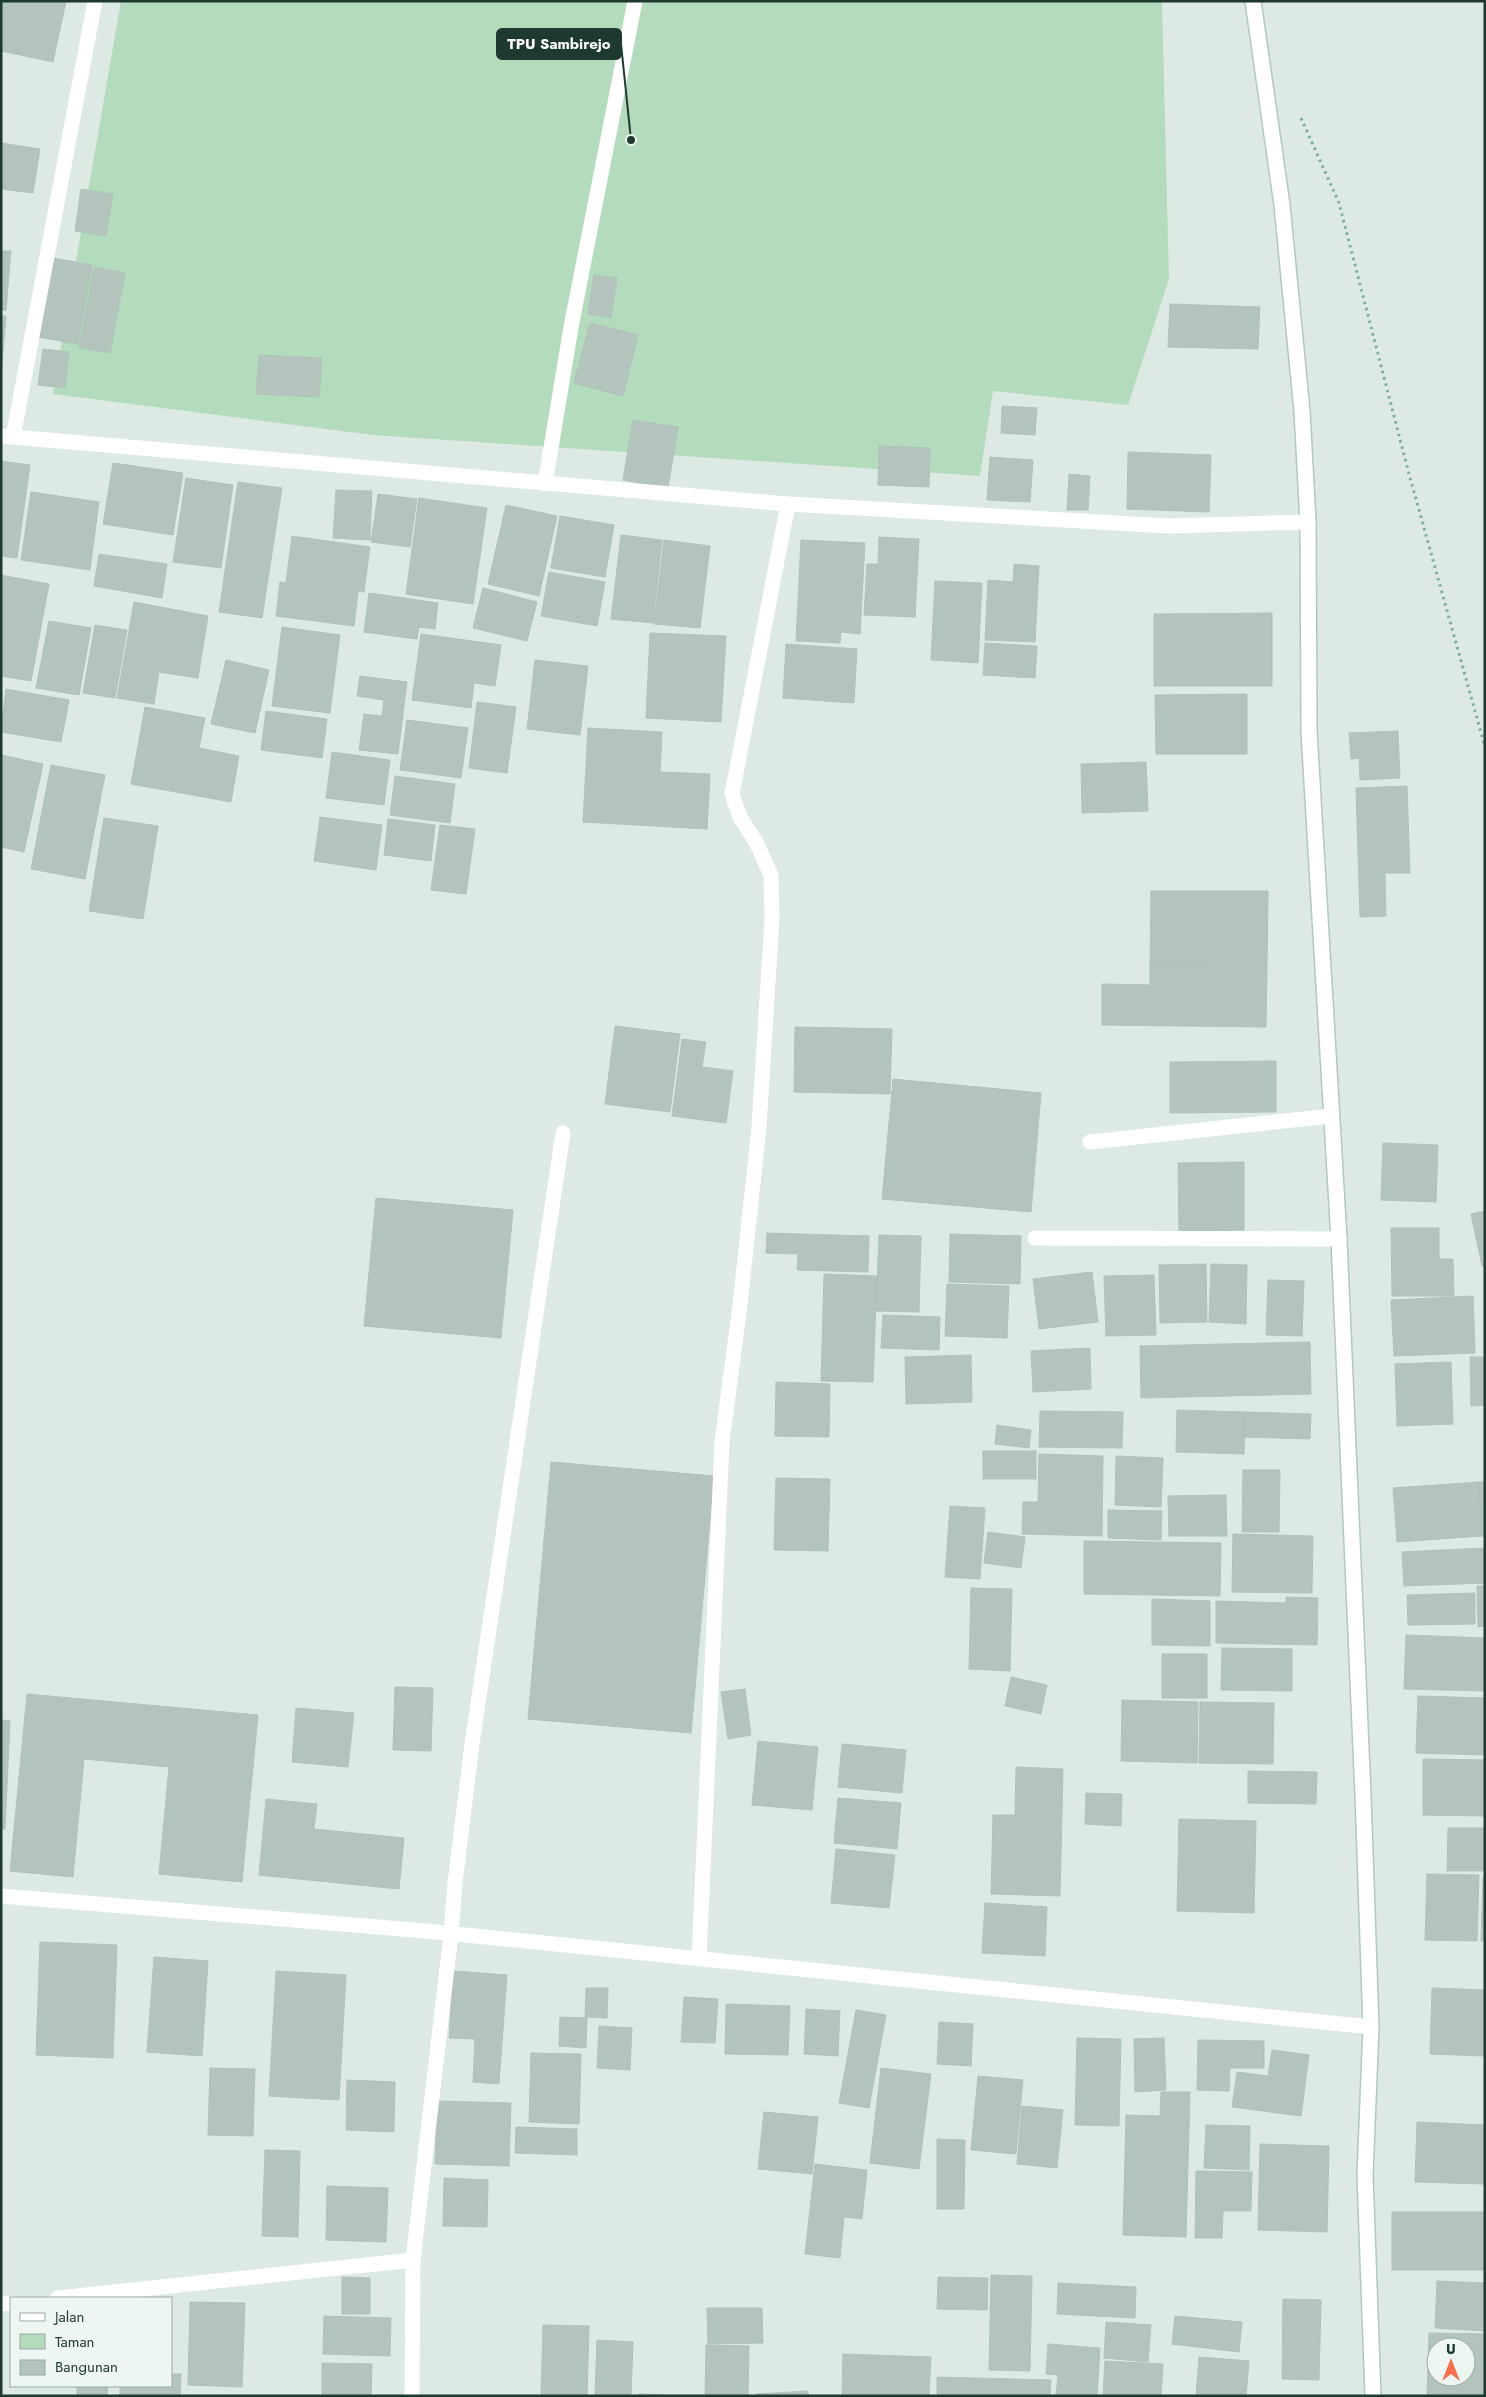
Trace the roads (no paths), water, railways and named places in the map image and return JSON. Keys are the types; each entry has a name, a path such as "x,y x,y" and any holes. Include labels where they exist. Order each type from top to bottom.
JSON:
{"street":[{"path":"95,1 7,437 788,504 1169,526 1308,522"},
{"path":"545,484 571,327 635,1"},
{"path":"1253,1 1258,21 1282,205 1302,411 1308,522 1310,731 1339,1239 1371,2027 1365,2175 1373,2396"},
{"path":"699,1959 722,1442 740,1305 759,1128 772,919 771,875 756,842 740,817 732,794 788,504"},
{"path":"1090,1142 1332,1116"},
{"path":"412,2396 414,2260 451,1934 455,1883 474,1734 563,1133"},
{"path":"1035,1238 1339,1239"},
{"path":"1,1896 451,1934 1371,2027"},
{"path":"67,2297 414,2260"}],"place":[{"name":"TPU Sambirejo","path":"631,140"}]}
